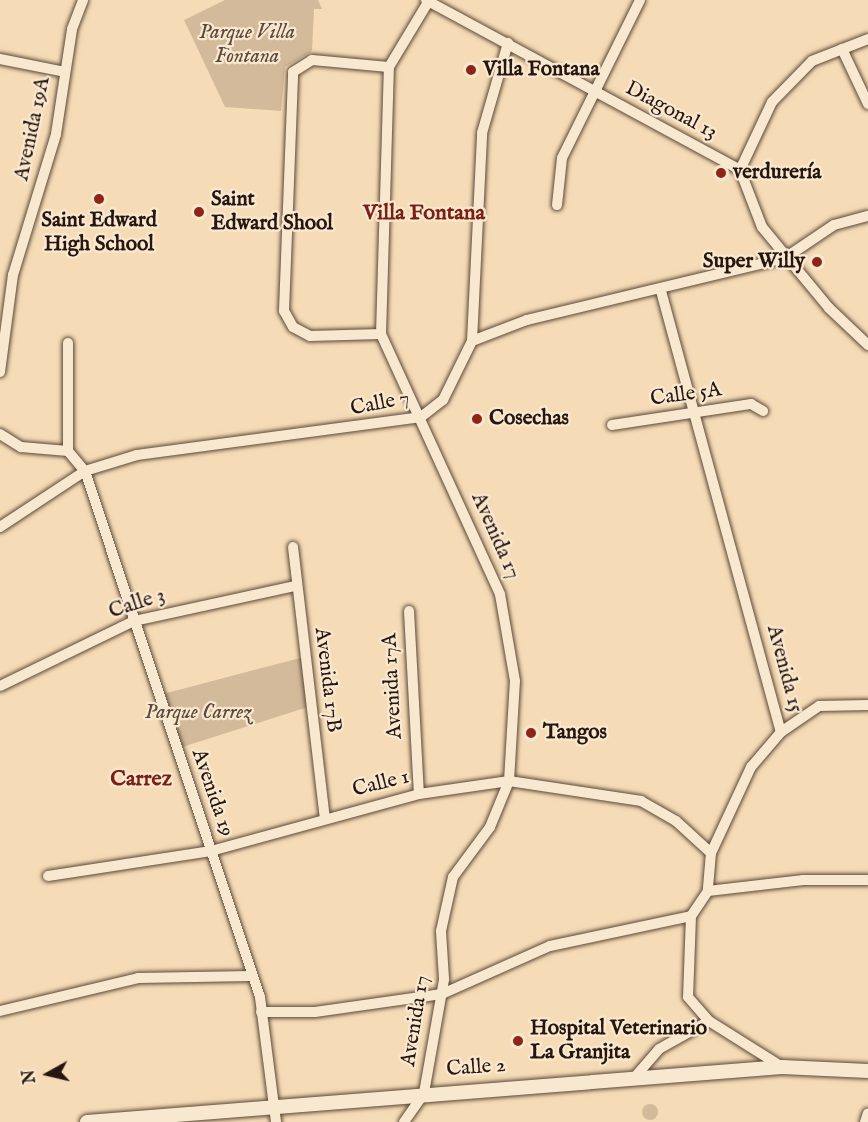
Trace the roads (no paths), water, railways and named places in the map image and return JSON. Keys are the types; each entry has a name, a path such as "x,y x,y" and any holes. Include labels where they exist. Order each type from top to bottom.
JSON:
{"street":[{"name":"Avenida 19A","path":"0,372 13,275 56,134 65,72 83,0"},
{"path":"557,205 562,158 593,91 640,0"},
{"name":"Diagonal 13","path":"427,1 740,170"},
{"name":"Avenida 17","path":"424,1093 442,994 441,931 453,877 490,827 509,781 515,681 500,594 421,417 381,334 390,67 427,1"},
{"path":"868,39 812,61 772,102 740,170 762,227 785,258 868,345"},
{"path":"508,43 482,133 472,341 527,320 661,291 785,258 834,225 868,216"},
{"path":"842,49 868,104"},
{"path":"0,59 65,72"},
{"path":"381,334 310,336 293,327 284,311 293,72 312,60 390,67"},
{"name":"Avenida 15","path":"661,291 781,732 751,767 711,853 708,891 691,916"},
{"name":"Calle 7","path":"0,527 85,471 137,455 421,417 442,400 472,341"},
{"path":"0,434 21,447 68,451 68,344"},
{"name":"Calle 5A","path":"612,425 751,404 763,411"},
{"name":"Avenida 19","path":"68,451 85,471 251,976 261,1012 274,1116"},
{"name":"Avenida 17B","path":"293,547 295,586 325,818"},
{"name":"Calle 3","path":"0,686 134,621 295,586"},
{"name":"Avenida 17A","path":"409,611 419,794"},
{"path":"781,732 819,706 868,705"},
{"name":"Calle 1","path":"48,876 211,851 419,794 509,781 641,801 676,821 711,853"},
{"path":"708,891 803,880 868,880"},
{"path":"261,1012 315,1012 442,994 550,946 691,916 688,998 709,1021 782,1067"},
{"path":"0,1011 138,978 251,976"},
{"path":"634,1078 659,1049 709,1021"},
{"name":"Calle 2","path":"87,1122 274,1116 424,1093 782,1067 868,1071"},
{"path":"404,1122 424,1093"},
{"path":"865,1122 868,1113"}],"place":[{"name":"Villa Fontana","path":"471,70"},
{"name":"verdurería","path":"721,173"},
{"name":"Saint Edward High School","path":"99,199"},
{"name":"Saint Edward Shool","path":"199,212"},
{"name":"Super Willy","path":"817,262"},
{"name":"Cosechas","path":"477,419"},
{"name":"Tangos","path":"531,733"},
{"name":"Hospital Veterinario La Granjita","path":"518,1041"}],"district":[{"name":"Villa Fontana","path":"424,214"},
{"name":"Carrez","path":"141,780"}],"park label":[{"name":"Parque Villa Fontana","path":"247,45"},
{"name":"Parque Carrez","path":"198,713"}]}
